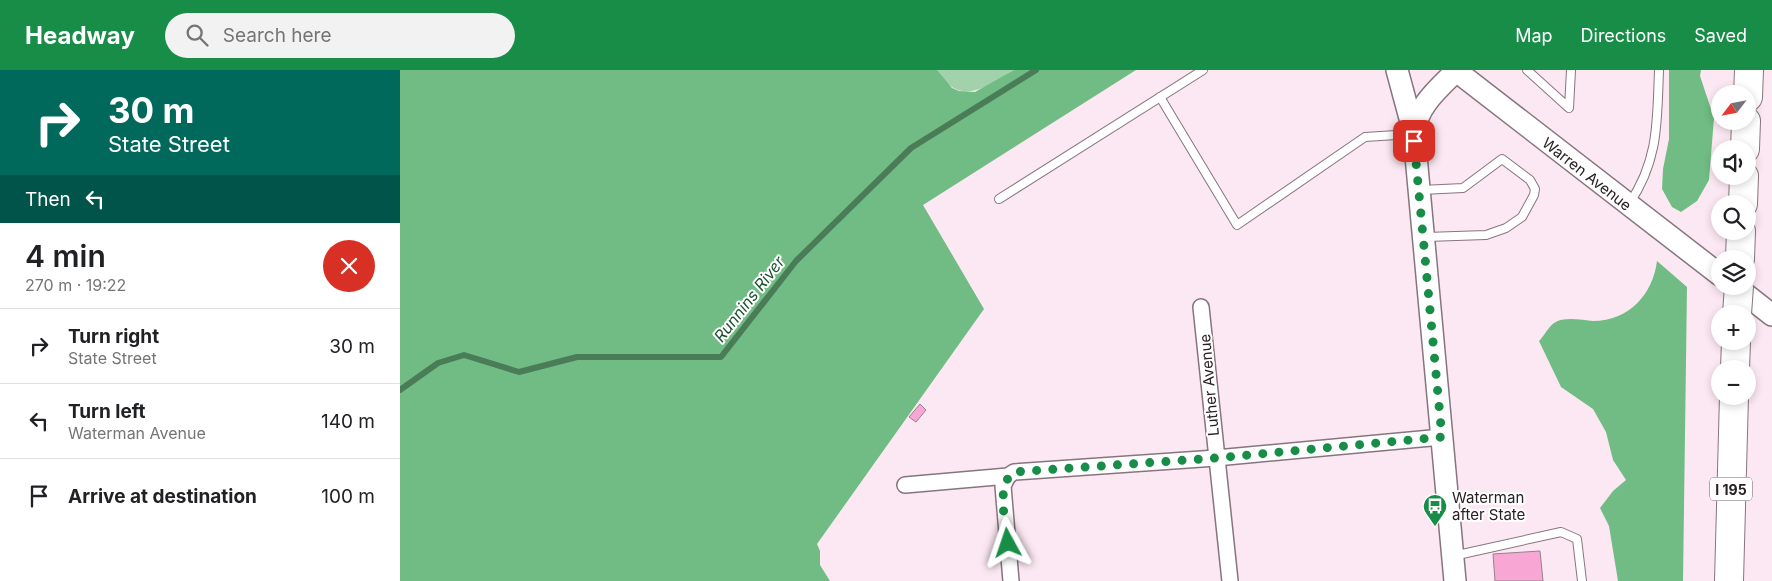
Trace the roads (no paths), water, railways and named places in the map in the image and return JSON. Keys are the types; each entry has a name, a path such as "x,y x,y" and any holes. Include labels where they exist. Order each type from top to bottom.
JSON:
{"highway":[{"path":"1748,85 1749,70"},
{"name":"I 195","path":"1729,581 1734,405"}],"main road":[{"path":"1397,70 1414,134 1455,581"},
{"path":"1414,134 1416,122 1424,106 1456,70"},
{"name":"Warren Avenue","path":"1456,70 1711,268"},
{"path":"1746,295 1772,315"}],"street":[{"name":"Luther Avenue","path":"1201,307 1230,581"},
{"path":"905,485 1008,476 1014,472 1216,458 1442,437"},
{"path":"1008,476 1003,486 1011,581"}],"lane":[{"path":"999,199 1203,70"},
{"path":"1527,70 1569,108 1571,70"},
{"path":"1628,205 1644,180 1655,147 1659,70"},
{"path":"1160,97 1237,225 1365,137 1414,134"},
{"path":"1419,190 1463,188 1502,159 1526,176 1535,189 1534,196 1522,217 1506,228 1486,235 1423,237"},
{"path":"1452,556 1561,532 1577,539 1582,581"}],"waterway":[{"name":"Runnins River","path":"400,390 438,363 464,355 519,372 577,357 721,357 796,261 911,148 1036,70"}],"place":[{"name":"Waterman after State","path":"1435,527"}]}
